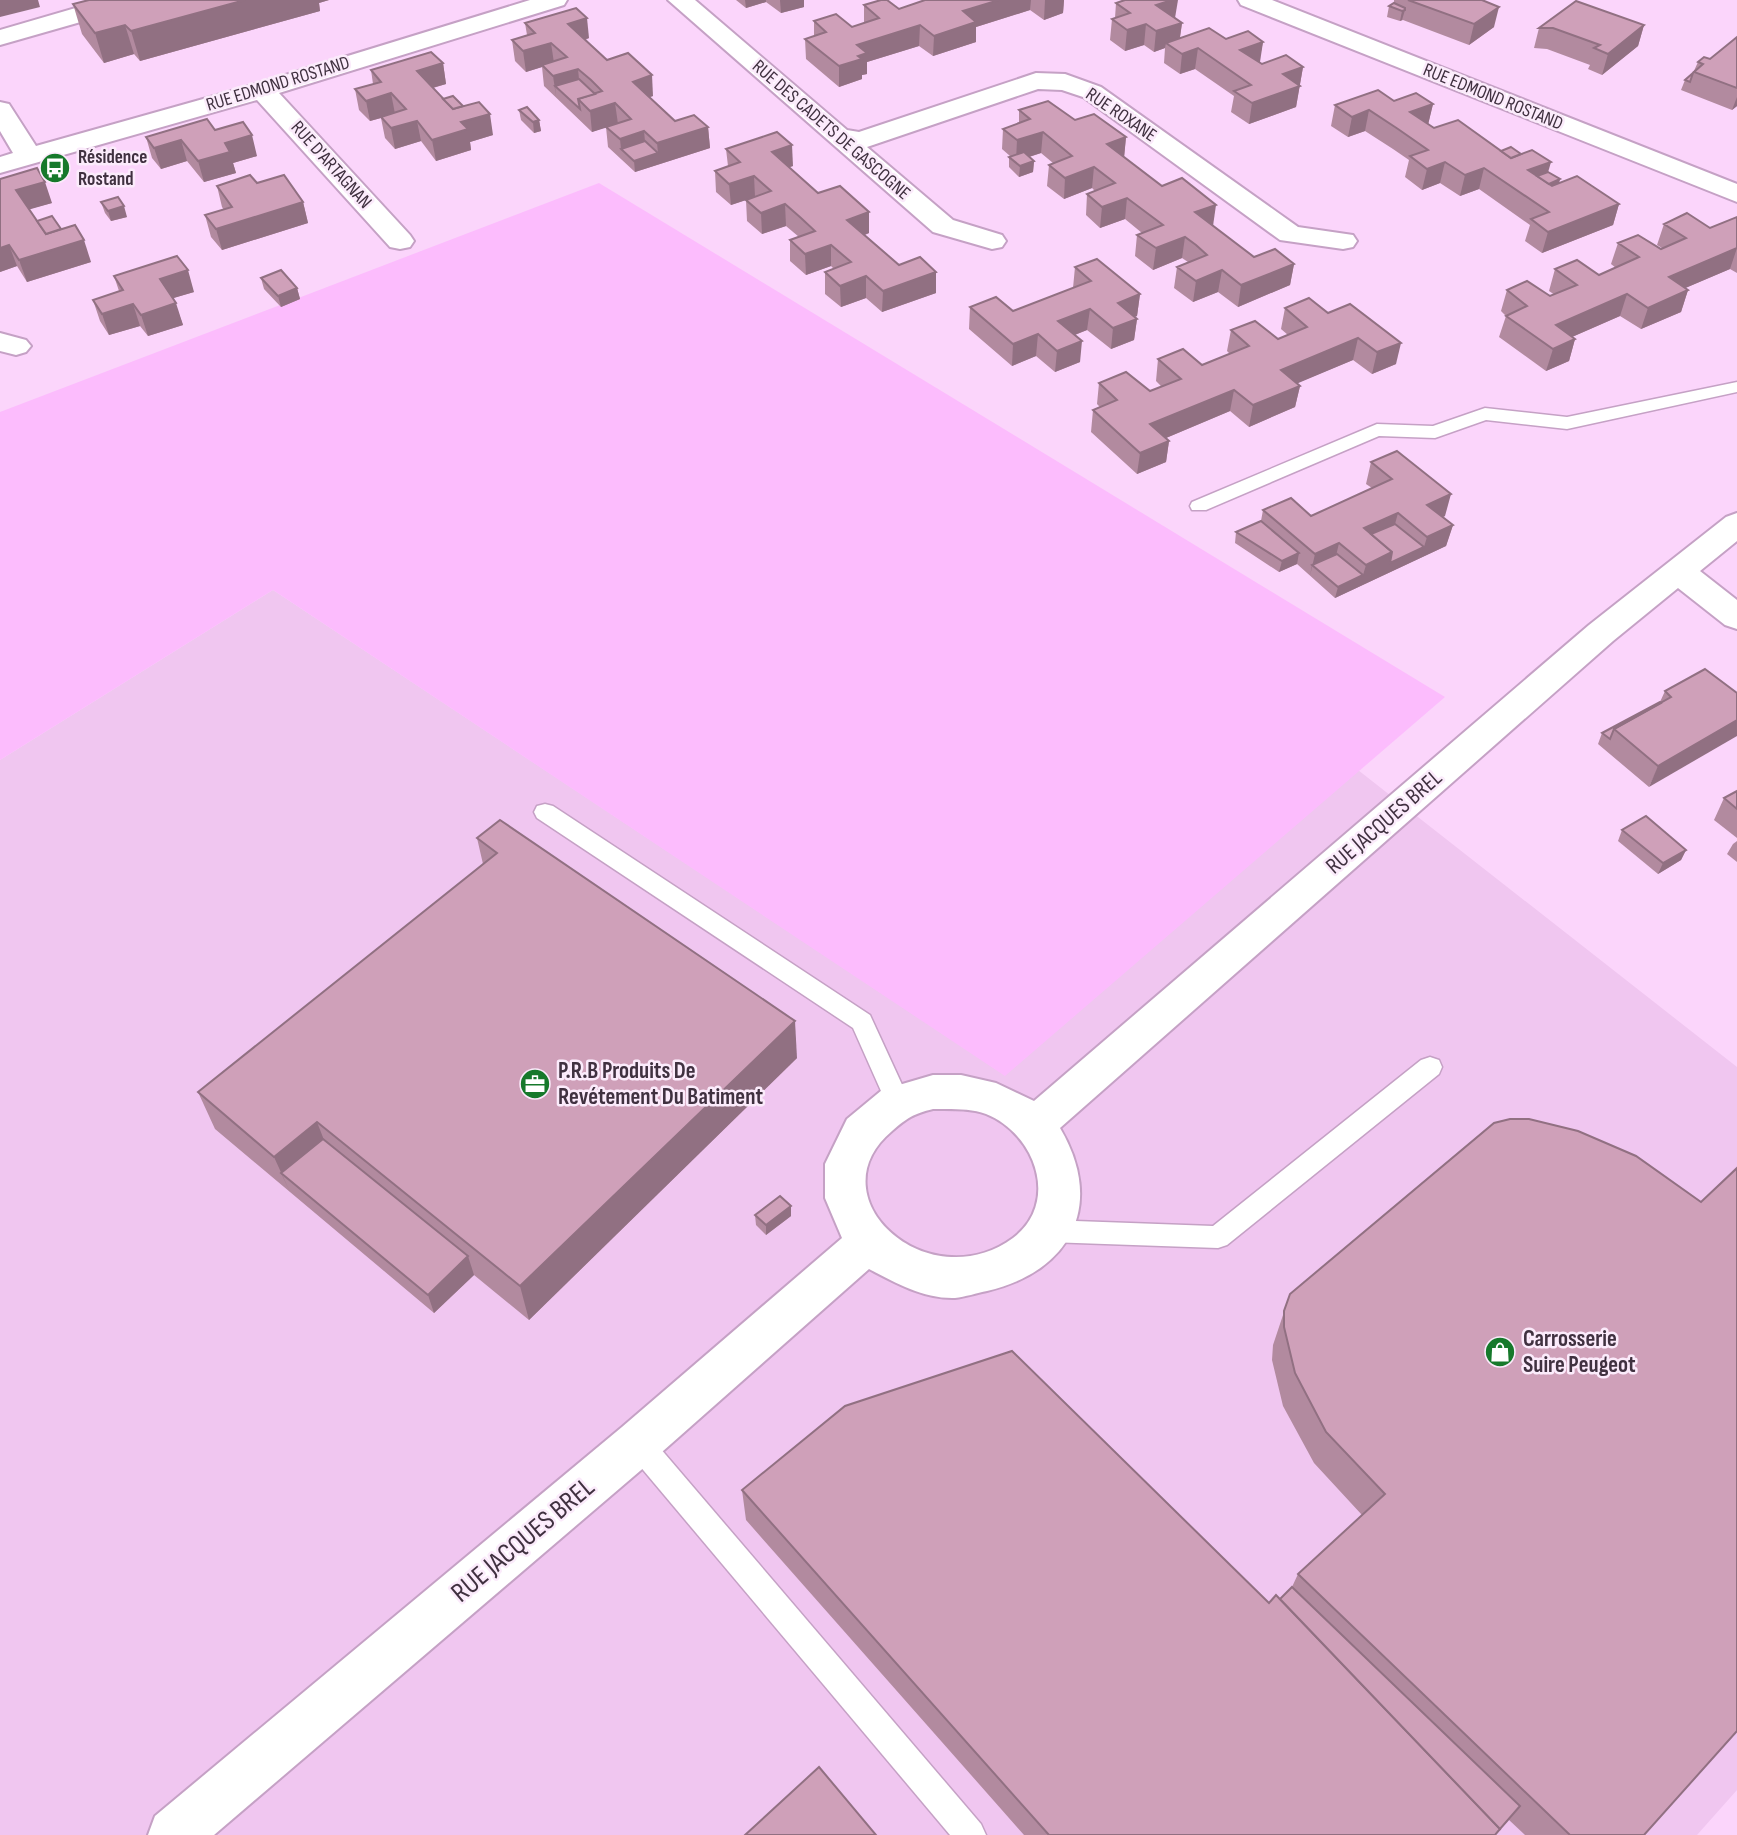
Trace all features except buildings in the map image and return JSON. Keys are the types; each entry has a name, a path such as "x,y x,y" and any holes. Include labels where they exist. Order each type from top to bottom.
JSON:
{"street":[{"path":"0,38 131,0"},
{"name":"RUE EDMOND ROSTAND","path":"0,166 262,90 555,0"},
{"name":"RUE DES CADETS DE GASCOGNE","path":"680,0 943,226 992,241"},
{"name":"RUE EDMOND ROSTAND","path":"1250,0 1737,194"},
{"name":"RUE ROXANE","path":"838,137 860,140 1036,81 1065,82 1092,92 1290,234 1343,241"},
{"name":"RUE D'ARTAGNAN","path":"262,90 400,241"},
{"path":"0,110 29,157"},
{"name":"RUE JACQUES BREL","path":"1035,1125 1677,570 1737,524"},
{"path":"1677,570 1737,617"},
{"path":"933,1092 972,1093 1006,1104 1035,1125 1052,1150 1060,1182 1060,1200 1048,1231 1024,1257 979,1276 940,1278 898,1265 868,1243 857,1228 845,1197 845,1161 860,1131 898,1102 933,1092"},
{"name":"RUE JACQUES BREL","path":"174,1835 638,1443 868,1243"}],"lane":[{"path":"1199,506 1377,430 1435,432 1485,414 1567,423 1737,387"},
{"path":"545,812 862,1022 898,1102"},
{"path":"1048,1231 1217,1237 1430,1067"},
{"path":"638,1443 970,1835"}],"shaded area":[{"path":"599,183 1445,697 1005,1076 273,590 0,760 0,412"},
{"path":"273,590 1005,1075 1358,770 1737,1067 1737,1790 1697,1835 0,1835 0,760"}],"place":[{"name":"Résidence Rostand","path":"55,168"},
{"name":"P.R.B Produits De Revétement Du Batiment","path":"535,1084"},
{"name":"Carrosserie Suire Peugeot","path":"1500,1352"}]}
